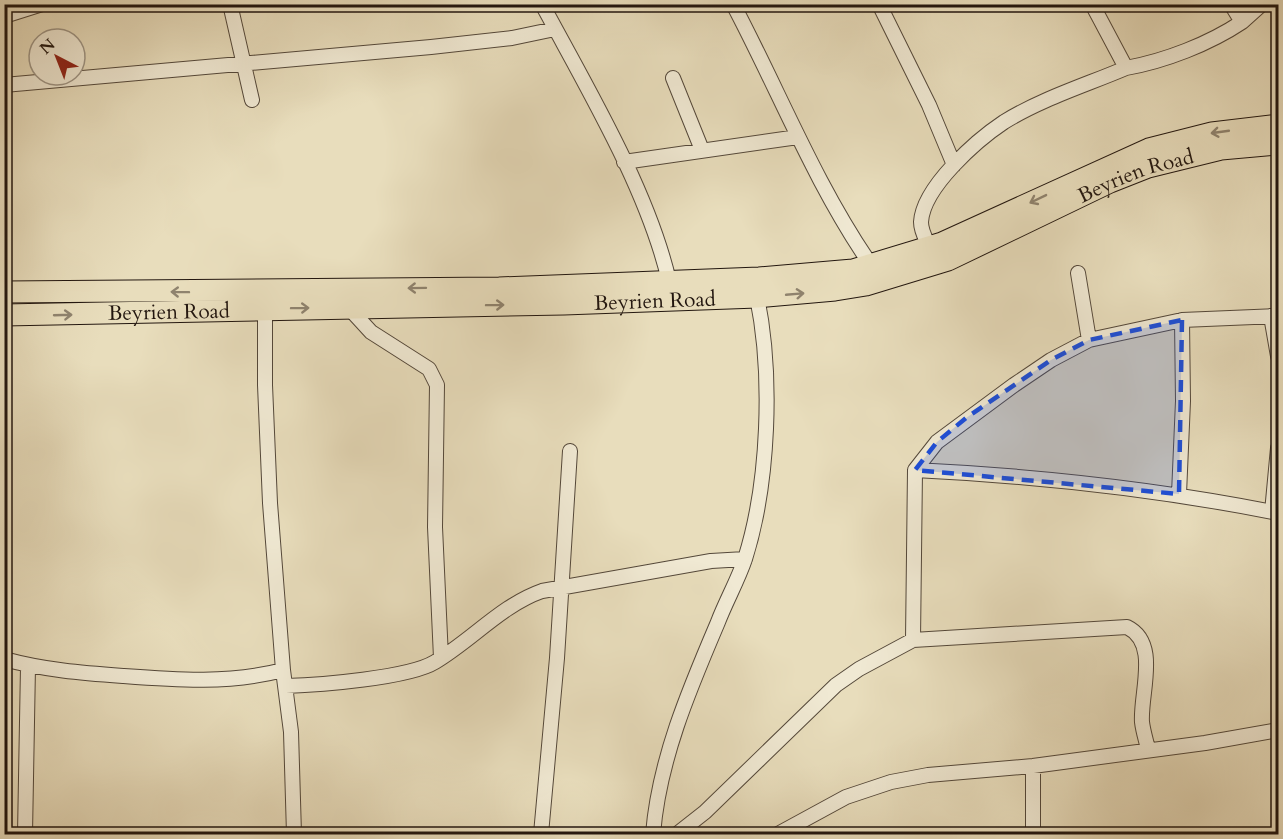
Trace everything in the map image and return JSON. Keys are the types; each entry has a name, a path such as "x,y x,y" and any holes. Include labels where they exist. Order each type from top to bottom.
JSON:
{"main road":[{"name":"Beyrien Road","path":"4,292 265,300 349,308 564,295 669,281 795,276 871,265 930,248 1149,149 1212,133 1278,125"},
{"name":"Beyrien Road","path":"4,315 265,300 564,295 757,297 836,290 911,273 948,260 1099,187 1148,167 1221,149 1278,144"}],"street":[{"path":"4,16 42,4"},
{"path":"230,4 252,100"},
{"path":"542,4 624,162 661,246 669,281"},
{"path":"733,4 798,137 848,231 871,265"},
{"path":"879,4 929,105 954,165"},
{"path":"1092,4 1126,68"},
{"path":"1231,4 1242,22"},
{"path":"930,248 922,233 921,219 930,198 954,165 1005,122 1126,68 1175,54 1227,32 1262,4"},
{"path":"4,85 431,47 512,38 555,29"},
{"path":"673,78 702,150"},
{"path":"624,162 798,137"},
{"path":"1078,273 1089,340"},
{"path":"653,834 669,744 744,559 762,474 765,441 765,344 757,297"},
{"path":"265,300 270,503 283,670 291,732 294,834"},
{"path":"349,308 371,332 429,369 437,385 435,527 441,658"},
{"path":"913,640 915,470 937,442 966,418 1051,360 1089,340 1182,320 1275,316 1278,356"},
{"path":"1179,494 1183,401 1182,320"},
{"path":"915,470 1000,474 1179,494 1275,512 1278,448"},
{"path":"541,834 562,587 570,451"},
{"path":"286,686 407,671 427,666 520,601 542,591 711,561 744,559"},
{"path":"677,834 705,812 836,685 859,669 913,640 1127,627 1142,638 1145,645 1142,722 1148,749"},
{"path":"4,659 28,666 89,675 203,681 238,679 283,670"},
{"path":"25,834 28,666"},
{"path":"778,834 846,796 891,782 928,775 1033,766 1148,749 1205,744 1278,730"},
{"path":"1033,766 1033,834"}],"highlighted area":[{"path":"1182,320 1179,494 915,470 937,442 966,418 1051,360 1089,340"}]}
